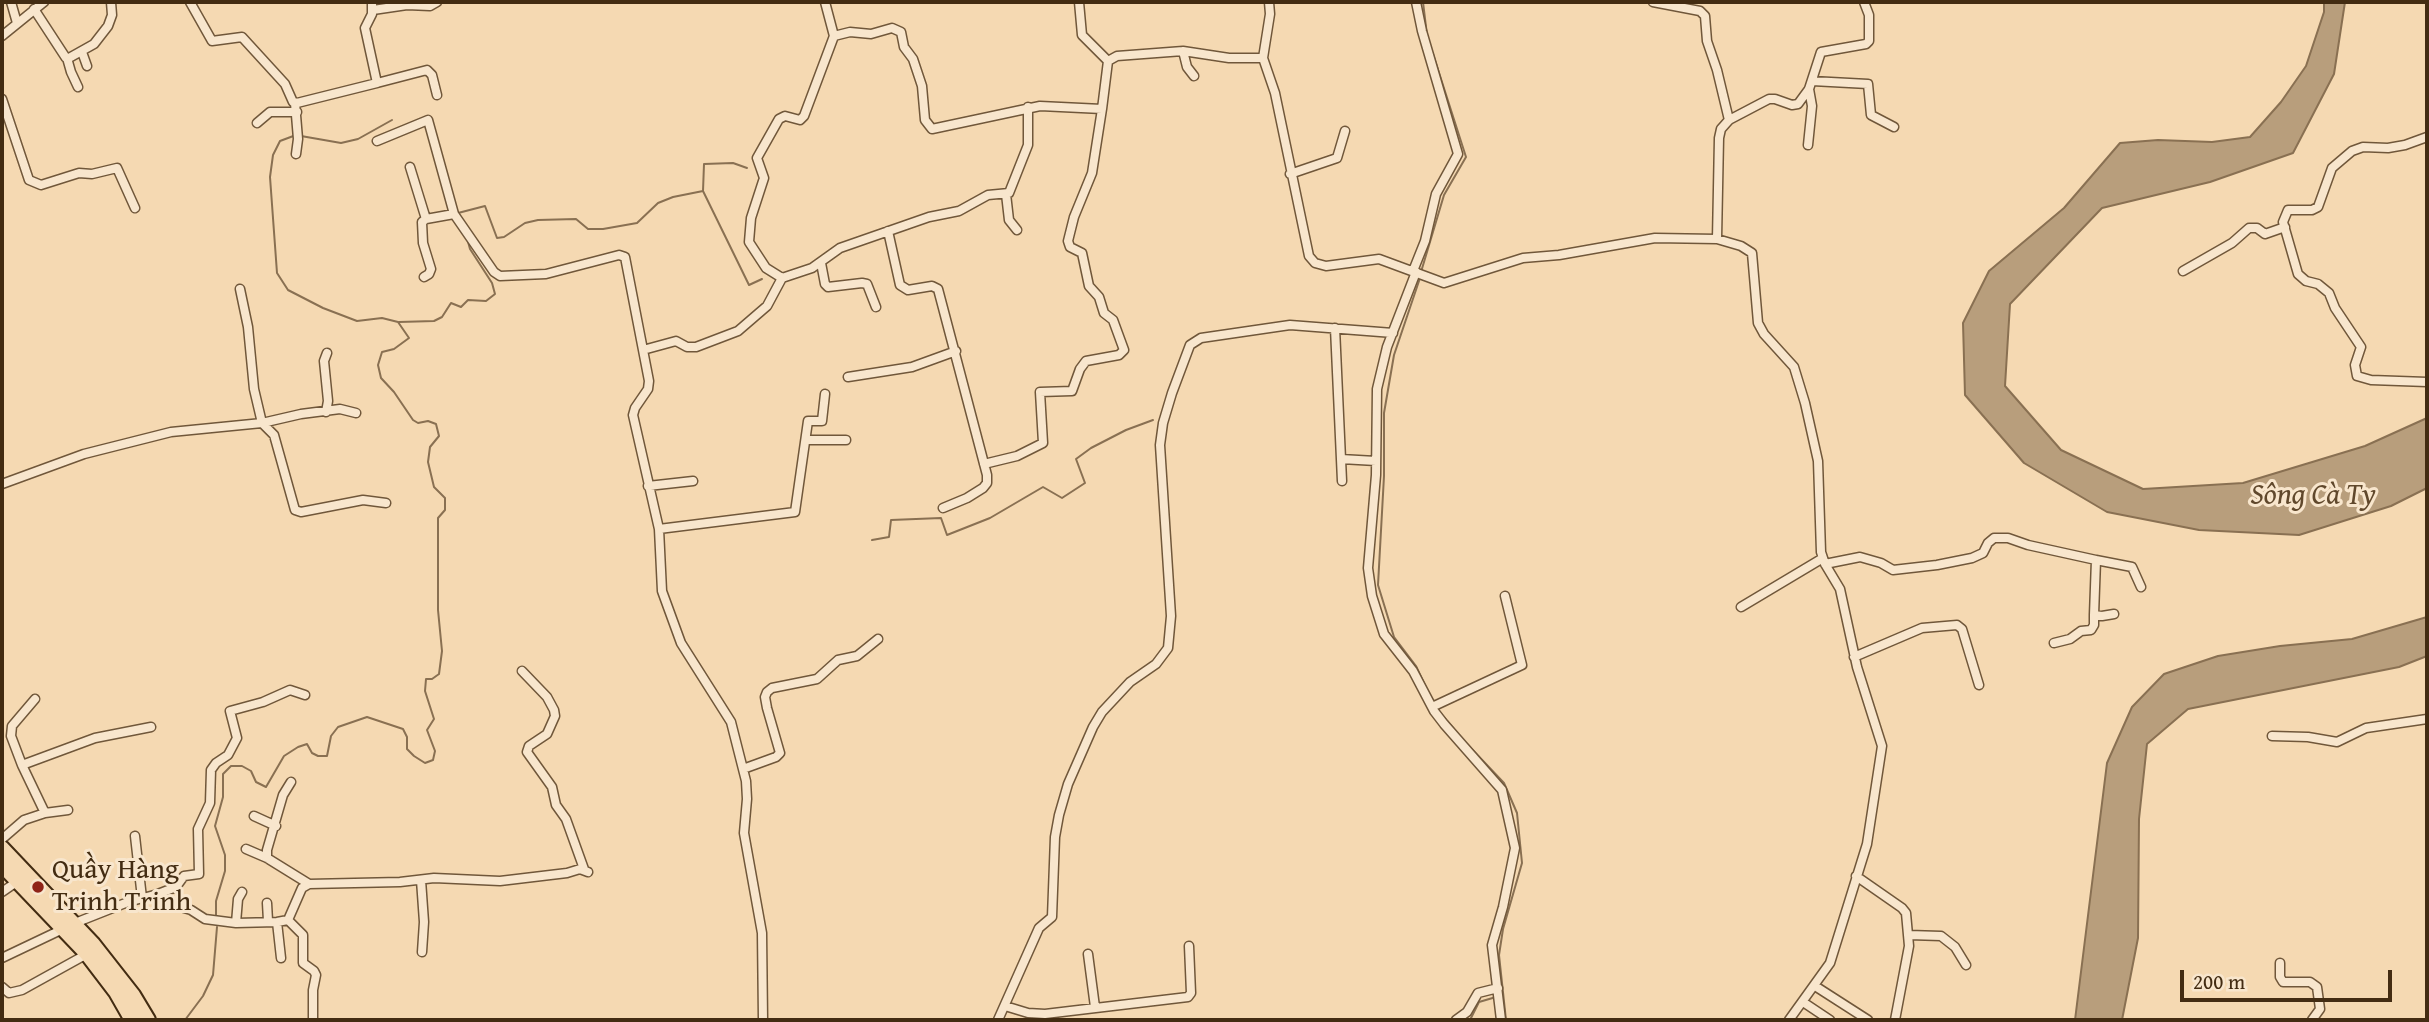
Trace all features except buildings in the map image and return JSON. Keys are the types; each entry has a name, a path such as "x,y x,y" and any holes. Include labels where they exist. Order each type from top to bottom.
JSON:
{"highway":[{"path":"2,848 134,995 148,1020"},
{"path":"2,865 70,926 116,992 128,1019"}],"street":[{"path":"11,2 17,23"},
{"path":"2,36 44,2"},
{"path":"67,58 94,44 108,26 112,15 111,2"},
{"path":"190,2 212,41 242,37 285,84 296,107 296,154"},
{"path":"377,83 365,28 373,6 430,6 438,2"},
{"path":"782,278 766,268 749,242 751,218 764,178 757,158 779,118 800,120 804,116 834,36 825,2"},
{"path":"1079,2 1082,35 1108,61"},
{"path":"1269,2 1264,58 1275,93 1309,256 1314,263 1326,266 1379,258 1444,283 1528,257 1559,255 1655,238 1717,239 1741,246 1752,253 1758,323 1764,334 1797,371 1818,461 1818,506 1824,561 1840,589 1854,657 1880,736 1882,750 1867,844 1830,963 1790,1020"},
{"path":"1416,2 1458,155 1436,194 1425,241 1377,389 1376,461 1368,555 1372,596 1384,634 1413,671 1456,740 1501,788 1515,848 1492,945 1501,1020"},
{"path":"1653,2 1700,11 1705,16 1707,40 1729,120"},
{"path":"1717,239 1721,129 1729,120 1772,98 1796,105 1810,85 1819,53 1868,43 1869,13 1864,2"},
{"path":"34,9 67,58 78,87"},
{"path":"834,36 850,32 871,34 892,28 901,32 904,47 913,59 920,80 925,120 932,129 1028,107 1102,109"},
{"path":"1108,61 1117,56 1183,51 1229,58 1264,58"},
{"path":"1183,51 1187,67 1194,76"},
{"path":"82,52 87,66"},
{"path":"984,464 1017,456 1042,443 1040,393 1072,391 1086,361 1115,357 1124,350 1113,320 1104,313 1099,298 1089,286 1082,253 1070,247 1068,242 1074,217 1092,173 1108,61"},
{"path":"257,123 270,112 427,70 432,75 438,95"},
{"path":"1810,85 1868,84 1871,115 1894,127"},
{"path":"1808,145 1812,106 1810,85"},
{"path":"2,99 29,180 41,186 79,173 92,174 117,168 135,208"},
{"path":"643,350 676,341 696,347 738,331 767,306 782,278 812,268 841,248 929,217 958,211 988,195 1006,194 1013,186 1028,145 1028,107"},
{"path":"377,141 428,120 454,214 494,272 500,276 546,274 624,255 648,386 633,415 659,529 661,586 681,643 731,722 743,769 747,799 744,833 762,927 762,1020"},
{"path":"1290,174 1337,159 1345,131"},
{"path":"2427,137 2405,145 2388,148 2363,147 2352,151 2332,168 2318,207 2312,210 2288,210 2284,219 2298,274 2329,293 2335,309 2361,347 2355,365 2357,376 2371,380 2427,382"},
{"path":"410,167 426,219"},
{"path":"1006,194 1009,220 1017,230"},
{"path":"424,277 431,270 422,222 454,214"},
{"path":"2183,271 2232,243 2249,228 2257,228 2265,234 2285,227"},
{"path":"888,231 900,285 908,290 932,286 938,289 988,480 983,488 967,498 943,508"},
{"path":"821,263 825,284 867,284 876,307"},
{"path":"240,289 248,327 254,389 262,423 274,435 297,512 361,500 386,503"},
{"path":"998,1020 1039,928 1052,918 1055,837 1059,815 1068,784 1093,727 1102,712 1130,682 1156,664 1168,648 1171,616 1160,445 1163,423 1187,352 1195,341 1201,338 1290,325 1393,333"},
{"path":"1335,328 1342,481"},
{"path":"848,377 912,367 956,351"},
{"path":"327,353 324,361 327,412"},
{"path":"659,529 795,512 808,421 822,421 825,394"},
{"path":"2,484 84,454 161,434 262,423 301,414 344,409 356,414"},
{"path":"806,440 846,440"},
{"path":"1341,459 1376,461"},
{"path":"648,486 693,481"},
{"path":"1741,607 1824,561 1860,557 1895,570 1937,565 1983,553 1989,541 2001,537 2096,560 2130,565 2136,571 2141,587"},
{"path":"2054,643 2070,639 2081,631 2091,630 2094,625 2096,560"},
{"path":"1436,705 1521,666 1505,596"},
{"path":"2094,615 2114,614"},
{"path":"1854,657 1922,628 1957,625 1962,629 1979,685"},
{"path":"743,769 780,753 767,708 767,692 772,688 817,679 840,658 857,656 878,639"},
{"path":"288,920 302,888 309,884 400,883 434,878 500,881 586,871 566,819 556,805 552,787 527,752 529,746 547,734 555,716 547,697 522,671"},
{"path":"2,958 70,926 176,887 184,876 199,874 198,829 210,803 211,770 228,755 237,738 230,712 263,702 289,690 305,695"},
{"path":"35,699 11,730 12,742 45,813"},
{"path":"2272,736 2308,737 2337,742 2366,728 2427,719"},
{"path":"22,765 95,738 151,727"},
{"path":"267,858 283,795 291,782"},
{"path":"2,839 24,820 45,813 68,810"},
{"path":"254,816 276,826"},
{"path":"135,836 142,898"},
{"path":"246,849 267,858 309,884"},
{"path":"1857,876 1904,910 1909,935 1895,1020"},
{"path":"421,880 424,912 422,952"},
{"path":"2,892 18,881"},
{"path":"236,923 238,899 242,892"},
{"path":"158,894 170,904 191,910 205,919 236,923 288,920"},
{"path":"267,903 268,921"},
{"path":"288,920 303,935 303,963 316,975 313,1020"},
{"path":"277,922 281,958"},
{"path":"1909,935 1941,936 1955,947 1966,965"},
{"path":"1005,1006 1035,1014 1188,997 1191,993 1189,946"},
{"path":"2,987 9,993 22,990 87,954"},
{"path":"1088,954 1095,1007"},
{"path":"2280,963 2280,977 2283,982 2310,982 2318,986 2319,1009 2312,1020"},
{"path":"1815,986 1868,1020"},
{"path":"1456,1020 1466,1012 1478,993 1498,988"},
{"path":"1803,1002 1830,1020"}],"water":[{"name":"Sông Cà Ty","path":"2324,2 2345,2 2334,74 2293,153 2210,182 2102,208 2010,304 2005,386 2061,450 2143,489 2243,483 2365,446 2427,418 2427,488 2391,506 2299,535 2199,530 2107,512 2024,463 1965,395 1963,323 1989,271 2064,208 2120,143 2158,140 2212,142 2250,137 2281,102 2306,66 2324,12"},
{"path":"2427,617 2427,656 2399,667 2188,709 2147,744 2139,819 2138,938 2122,1020 2075,1020 2107,763 2132,707 2164,674 2218,656 2280,646 2352,639"}],"waterway":[{"path":"1423,2 1427,35"},
{"path":"1421,272 1444,195 1466,157 1433,54"},
{"path":"301,136 341,143 358,139 392,120"},
{"path":"216,915 216,901 225,871 225,855 215,826 223,797 223,774 231,766 242,766 251,771 256,782 266,787 284,756 307,744 312,753 327,756 331,736 338,727 367,717 403,729 407,737 407,749 425,763 433,760 435,751 427,730 434,719 425,691 426,679 432,679 439,674 442,651 438,610 438,518 445,510 445,498 434,487 428,462 430,447 439,436 436,424 413,420 381,378 378,365 382,352 394,349 409,338 398,322 382,318 357,321 323,308 288,290 277,273 270,177 273,155 280,141 296,135"},
{"path":"747,168 733,163 704,164 703,191 749,285 762,279"},
{"path":"458,213 485,206 497,238 504,237 525,223 538,220 576,219 588,229 603,229 637,223 658,203 703,191"},
{"path":"399,322 434,321 442,317 451,303 461,307 468,300 486,301 495,294 492,283 470,249 467,238"},
{"path":"1420,278 1394,355 1384,413 1384,476 1378,585 1394,637 1416,666 1428,692"},
{"path":"872,540 889,537 891,520 941,518 947,535 990,518 1043,487 1062,498 1085,483 1076,459 1126,430 1153,420"},
{"path":"1437,709 1454,729"},
{"path":"1467,744 1504,783 1517,813 1522,863 1503,929 1499,955 1506,1020"},
{"path":"185,1020 203,996 213,975 217,927"},
{"path":"1470,1020 1479,1002 1496,997"}],"place":[{"name":"Quầy Hàng Trinh Trinh","path":"38,887"}]}
